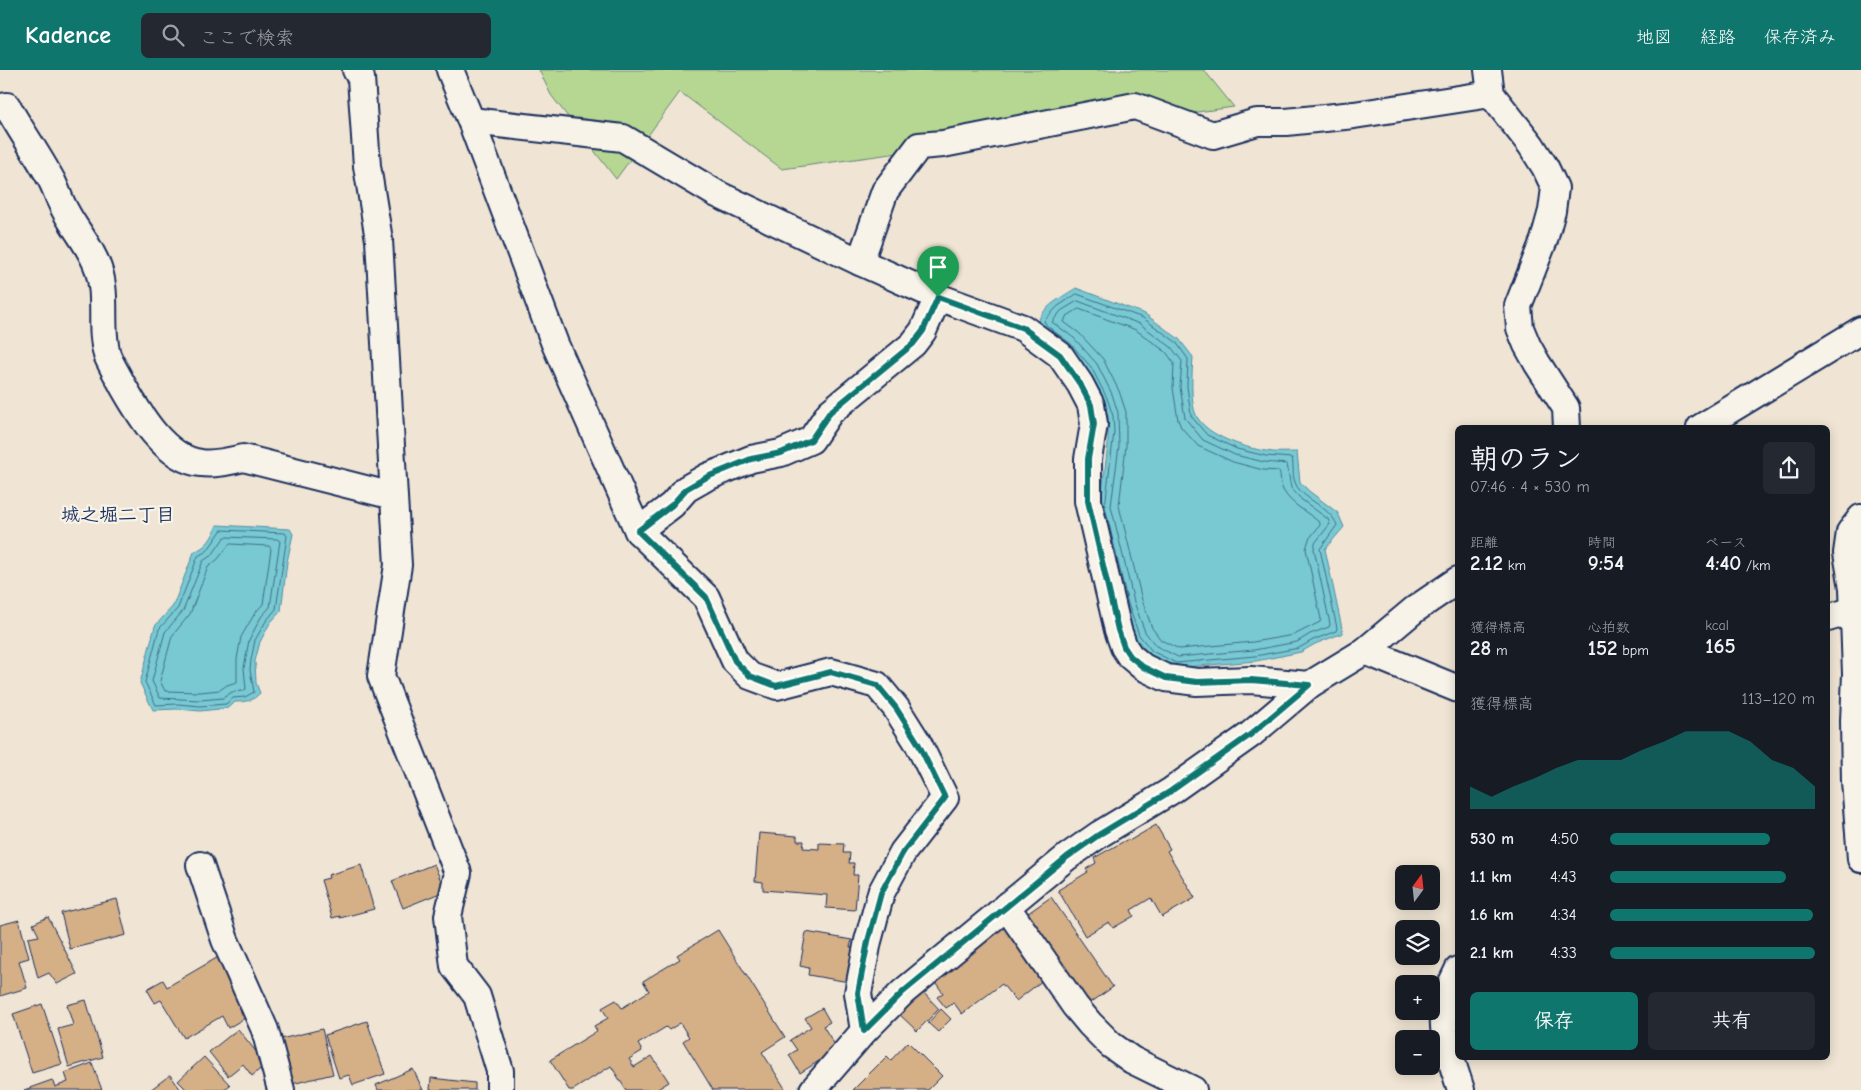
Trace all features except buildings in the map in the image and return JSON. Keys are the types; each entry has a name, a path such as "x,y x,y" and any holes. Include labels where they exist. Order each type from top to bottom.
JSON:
{"street":[{"path":"356,70 361,78 367,166 378,240 398,565 381,676 458,873 448,916 454,966 477,996 500,1070 500,1090"},
{"path":"450,70 555,344 638,531 706,597 735,661 750,676 776,686 831,672 877,685 896,708 918,743 945,798 903,852 881,893 868,941 858,993 864,1031"},
{"path":"860,262 885,191 919,146 951,142 1135,106 1214,135 1256,122 1286,122 1354,115 1489,82 1545,167 1555,188 1552,212 1544,240 1518,306 1520,328 1537,363 1566,408 1567,425"},
{"path":"0,107 7,106 52,181 66,212 90,250 99,270 103,296 103,327 108,355 142,420 155,433 186,459 202,463 243,458 394,496"},
{"path":"471,121 623,138 717,194 860,262 938,297 1023,328 1060,355 1080,384 1091,405 1094,424 1088,459 1088,501 1118,630 1124,647 1130,656 1143,667 1166,678 1197,682 1251,680 1309,685"},
{"path":"638,531 672,505 686,489 707,477 751,459 781,453 811,440 830,412 913,344 923,331 938,297"},
{"path":"1705,425 1861,330"},
{"path":"1861,518 1850,532 1847,553 1853,588 1856,674 1854,720 1855,781 1861,859"},
{"path":"813,1090 864,1031 903,992 1006,906 1087,843 1171,791 1250,735 1309,685 1365,650 1414,610 1455,582"},
{"path":"1830,617 1854,610"},
{"path":"1365,650 1455,688"},
{"path":"200,865 225,940 265,1030 281,1090"},
{"path":"1006,906 1069,998 1090,1024 1111,1045 1132,1060 1193,1090"},
{"path":"1455,977 1446,998 1442,1020 1447,1047 1460,1090"}],"green space":[{"path":"539,70 1204,70 1234,107 782,169 680,92 616,179 551,95"}],"water":[{"path":"1076,288 1145,314 1179,339 1193,357 1192,386 1194,409 1196,415 1208,429 1227,440 1248,447 1270,452 1297,452 1300,482 1338,513 1344,527 1325,549 1343,633 1315,644 1301,652 1256,661 1175,668 1149,655 1135,637 1124,605 1100,507 1108,445 1108,417 1102,399 1088,370 1043,330 1038,322 1044,311"},
{"path":"217,525 290,529 293,534 287,562 281,611 270,623 260,642 255,661 256,683 260,693 255,698 235,702 229,708 200,711 178,709 153,710 140,683 155,626 173,606 194,552 209,541"}],"district":[{"name":"城之堀二丁目","path":"118,515"}],"route":[{"path":"938,297 976,309 1023,328 1060,355 1080,384 1091,405 1094,424 1088,459 1087,480 1092,523 1118,630 1124,647 1130,656 1143,667 1166,678 1197,682 1251,680 1309,685 1250,735 1171,791 1100,834 1067,857 903,992 864,1031 858,993 868,941 881,893 903,852 945,798 918,743 896,708 877,685 831,672 776,686 750,676 735,661 706,597 638,531 672,505 686,489 707,477 751,459 781,453 811,440 830,412 913,344 923,331 938,297"}]}
